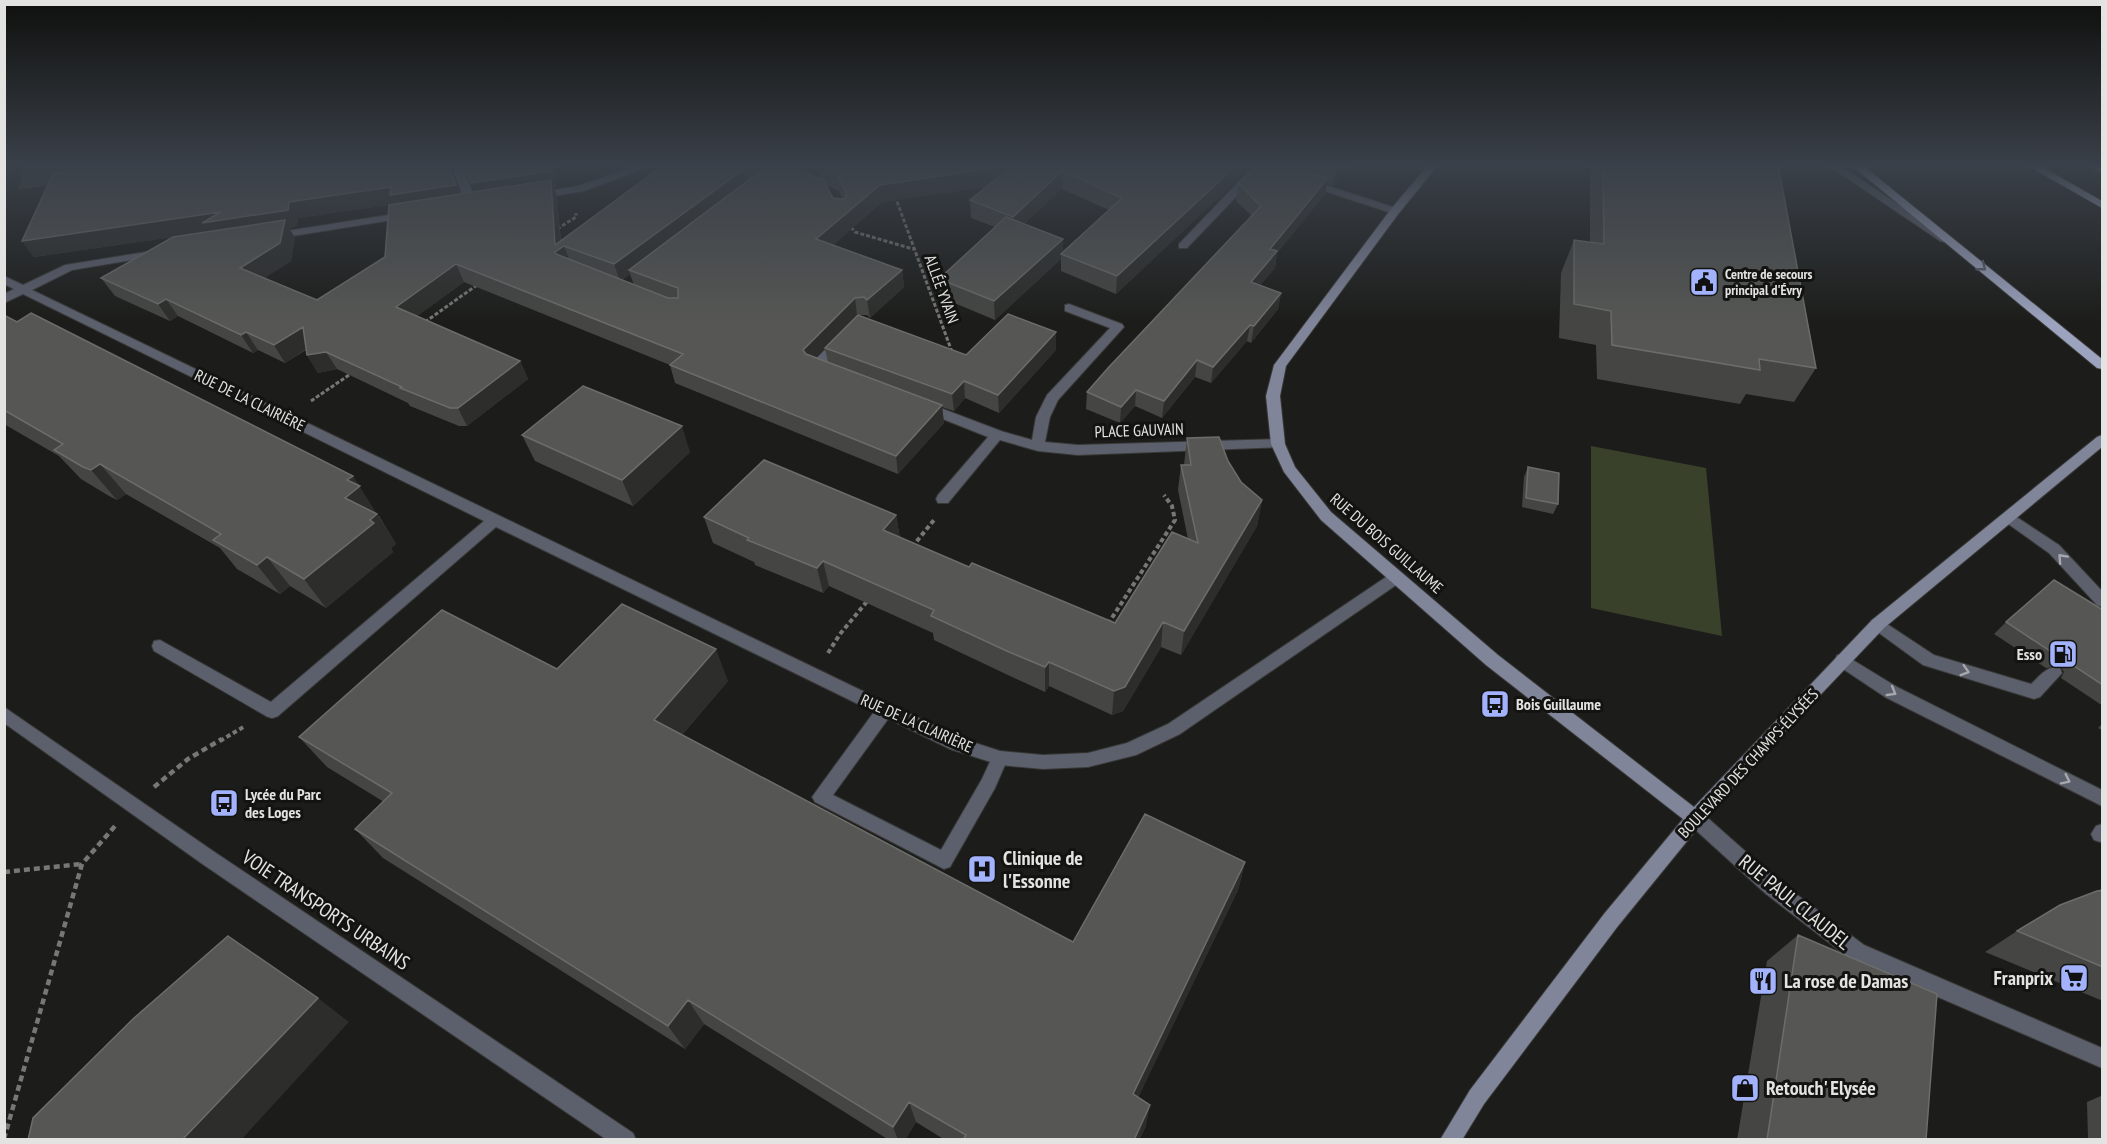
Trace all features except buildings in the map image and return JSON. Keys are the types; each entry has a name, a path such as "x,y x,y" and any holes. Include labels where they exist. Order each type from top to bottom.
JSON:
{"main road":[{"name":"RUE DU BOIS GUILLAUME","path":"1390,217 1280,365 1273,396 1278,444 1289,469 1326,516 1492,660 1695,818"},
{"path":"1920,217 2103,365"},
{"name":"BOULEVARD DES CHAMPS-ÉLYSÉES","path":"1450,1140 1477,1097 1611,920 1695,818 1878,624 2103,440"}],"street":[{"path":"259,238 396,217"},
{"path":"1183,246 1209,217"},
{"path":"1911,217 1956,247"},
{"path":"4,299 69,267 176,251"},
{"name":"RUE DE LA CLAIRIÈRE","path":"4,279 810,674 956,744 1000,758 1043,762 1088,760 1130,750 1174,729 1397,577"},
{"path":"1038,446 1043,417 1052,398 1118,327 1069,308"},
{"path":"837,375 815,367 847,335"},
{"name":"PLACE GAUVAIN","path":"914,403 998,435 1038,446 1078,450 1278,444"},
{"path":"942,499 998,435"},
{"path":"2009,517 2054,549 2103,601"},
{"path":"160,646 272,711 495,520"},
{"path":"1878,624 1929,660 2034,692 2054,673"},
{"path":"1843,660 1890,692 1999,753 2103,798"},
{"path":"885,710 821,797 944,861 989,783 1000,758"},
{"name":"VOIE TRANSPORTS URBAINS","path":"4,714 207,857 626,1140"},
{"name":"RUE PAUL CLAUDEL","path":"1695,818 1773,888 1857,952 2103,1058"}],"path":[{"path":"556,230 575,217"},
{"name":"ALLÉE YVAIN","path":"903,217 955,359"},
{"path":"848,222 855,232 914,249"},
{"path":"421,324 479,284"},
{"path":"286,418 354,371"},
{"path":"1104,629 1175,520 1172,506 1164,495"},
{"path":"911,548 940,513 942,499"},
{"path":"1165,535 1173,538"},
{"path":"810,674 876,591"},
{"path":"1127,594 1136,597"},
{"path":"4,1139 82,864 134,804 188,759 272,711"},
{"path":"4,872 82,864"}],"green space":[{"path":"1591,446 1706,468 1722,636 1591,608"}],"place":[{"name":"Centre de secours principal d'Évry","path":"1704,282"},
{"name":"Esso","path":"2063,654"},
{"name":"Bois Guillaume","path":"1495,704"},
{"name":"Lycée du Parc des Loges","path":"224,803"},
{"name":"Clinique de l'Essonne","path":"982,869"},
{"name":"Franprix","path":"2074,978"},
{"name":"La rose de Damas","path":"1763,981"},
{"name":"Retouch' Elysée","path":"1745,1088"}]}
